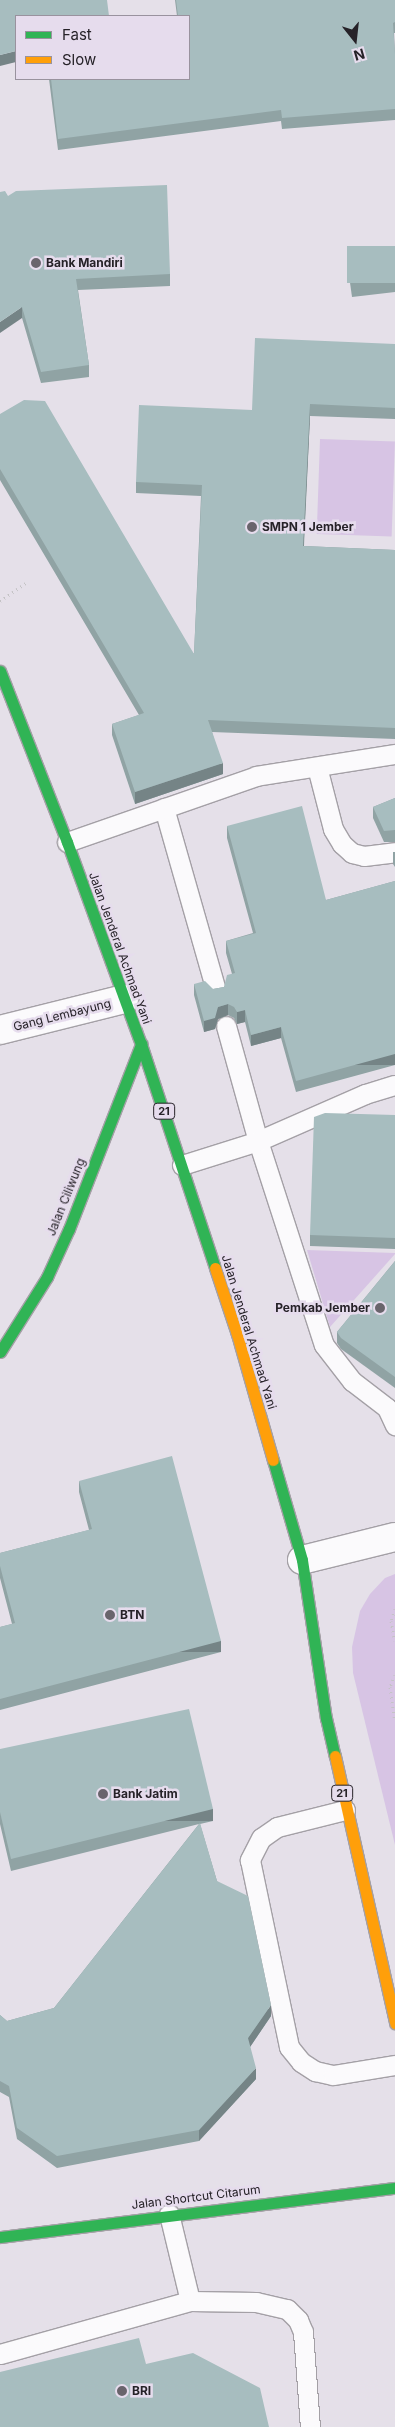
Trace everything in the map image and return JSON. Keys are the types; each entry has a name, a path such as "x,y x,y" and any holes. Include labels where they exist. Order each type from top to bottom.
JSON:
{"main road":[{"name":"Jalan Jenderal Achmad Yani","path":"0,671 67,842 141,1044 237,1334 302,1560 326,1718 345,1810 395,2023"},
{"name":"Jalan Ciliwung","path":"0,1352 47,1277 69,1229 141,1044"},
{"name":"Jalan Shortcut Citarum","path":"0,2237 169,2214 395,2188"}],"street":[{"name":"Gang Lembayung","path":"0,1030 124,999"},
{"path":"302,1560 395,1538"}],"lane":[{"path":"67,842 256,776 395,754"},
{"path":"317,767 333,829 342,844 352,853 364,856 395,852"},
{"path":"164,808 216,990"},
{"path":"226,1026 258,1141 324,1345 352,1381 387,1408 395,1425"},
{"path":"182,1165 258,1141 366,1094 395,1084"},
{"path":"345,1810 277,1827 261,1838 250,1860 289,2047 301,2062 316,2071 333,2075 395,2065"},
{"path":"169,2214 190,2301"},
{"path":"0,2354 190,2301 256,2302 287,2309 298,2320 303,2332 310,2427"}],"path":[{"path":"0,601 26,583"},
{"path":"395,1609 391,1621 395,1641"},
{"path":"395,1675 390,1687 395,1721"}],"shaded area":[{"path":"320,439 395,442 392,537 317,534"},
{"path":"307,1250 395,1253 395,1254 330,1327"},
{"path":"395,1574 395,1845 353,1673 352,1647 360,1611 370,1594 385,1578"}],"building":[{"path":"0,0 107,0 109,15 15,15 15,51 0,55"},
{"path":"176,0 395,0 395,22 393,23 395,109 282,118 281,110 58,139 51,80 190,80 190,15 178,15"},
{"path":"167,185 170,274 76,279 89,365 41,372 22,307 0,322 0,192 5,191 8,196 16,191"},
{"path":"347,246 395,246 395,283 347,283"},
{"path":"255,338 395,344 395,408 310,404 303,546 395,550 395,728 208,720 223,763 135,792 112,724 144,713 0,469 0,414 24,400 45,401 194,654 202,485 136,482 139,405 252,410"},
{"path":"395,798 395,830 384,831 373,807"},
{"path":"302,806 326,900 395,881 395,1054 296,1081 281,1027 251,1035 245,1010 237,1012 234,1007 228,1004 218,1007 215,1018 204,1021 194,984 205,981 213,989 224,987 227,975 235,973 226,941 256,933 227,826"},
{"path":"325,1113 395,1115 395,1238 310,1235 314,1117"},
{"name":"Pemkab Jember","path":"395,1261 395,1377 341,1338 337,1332"},
{"name":"BTN","path":"172,1456 221,1641 0,1699 0,1627 15,1623 0,1566 0,1553 92,1529 79,1481"},
{"name":"Bank Jatim","path":"189,1709 213,1809 11,1859 0,1812 0,1749"},
{"path":"200,1823 217,1881 248,1896 271,2005 248,2038 256,2068 199,2130 57,2156 17,2128 9,2086 0,2081 0,2015 7,2021 54,2008"},
{"name":"BRI","path":"139,2338 146,2364 193,2353 260,2388 269,2427 0,2427 0,2372"}],"traffic: fast":[{"path":"0,671 67,842 141,1044 215,1268"},
{"path":"0,1352 47,1277 69,1229 141,1044"},
{"path":"273,1460 302,1560 326,1718 335,1756"},
{"path":"0,2237 395,2188"}],"traffic: slow":[{"path":"215,1268 237,1334 273,1460"},
{"path":"335,1756 395,2023"}],"place":[{"name":"Bank Mandiri","path":"36,263"},
{"name":"SMPN 1 Jember","path":"252,527"},
{"name":"Pemkab Jember","path":"380,1308"},
{"name":"BTN","path":"110,1615"},
{"name":"Bank Jatim","path":"103,1794"},
{"name":"BRI","path":"122,2391"}]}
